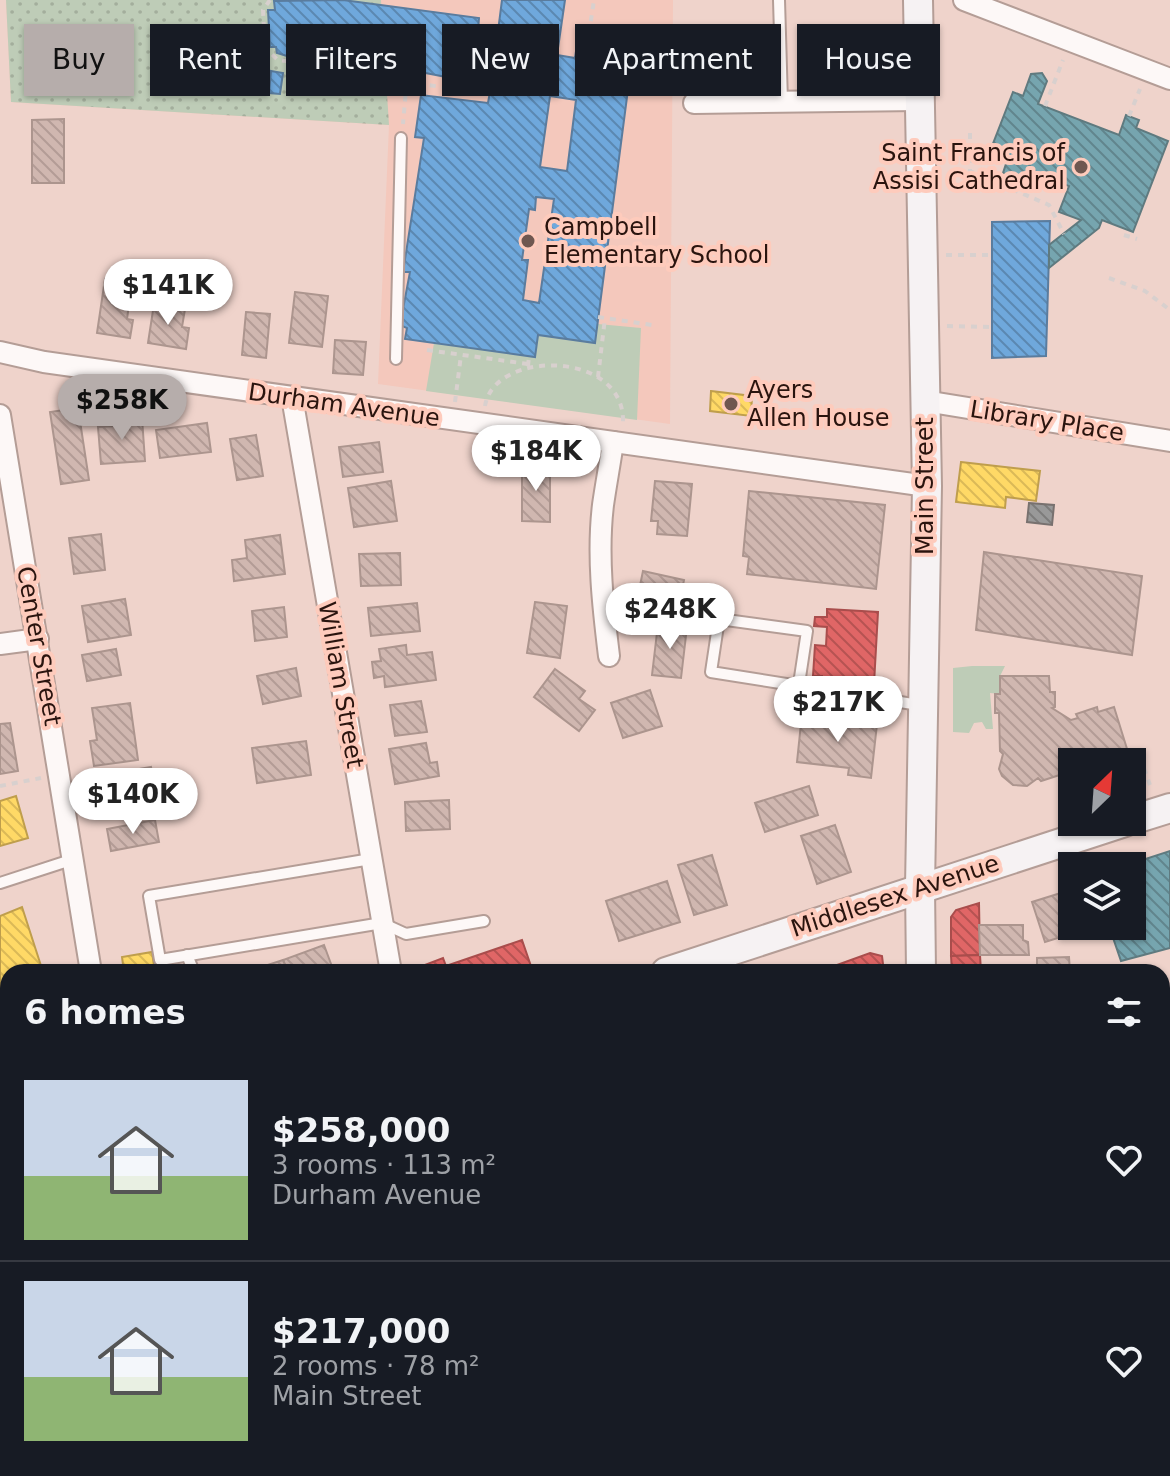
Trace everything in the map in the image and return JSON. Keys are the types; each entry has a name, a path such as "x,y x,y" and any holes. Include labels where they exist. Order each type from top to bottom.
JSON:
{"street":[{"name":"Main Street","path":"918,0 927,486 921,964"},
{"path":"964,0 1170,79"},
{"path":"694,103 918,100"},
{"name":"Durham Avenue","path":"0,352 44,362 927,486"},
{"name":"William Street","path":"292,397 390,964"},
{"name":"Library Place","path":"925,401 1170,441"},
{"name":"Center Street","path":"0,415 90,964"},
{"path":"609,656 602,596 603,521 618,443"},
{"path":"0,644 38,639"},
{"path":"1146,816 1170,808"},
{"name":"Middlesex Avenue","path":"690,964 1081,836"}],"lane":[{"path":"779,0 782,102"},
{"path":"396,359 401,138"},
{"path":"799,684 807,631 719,619 711,672 923,705"},
{"path":"0,883 75,859"},
{"path":"371,859 149,896 160,960 382,923 406,934 484,921"},
{"path":"187,955 191,964"}],"path":[{"path":"270,0 263,10 265,48 278,60 286,61"},
{"path":"590,24 594,0"},
{"path":"1045,106 1071,41"},
{"path":"1129,116 1147,70"},
{"path":"401,138 405,96"},
{"path":"970,133 970,171 1049,205 1064,234"},
{"path":"1124,235 1137,239"},
{"path":"923,254 992,255"},
{"path":"1109,278 1145,291 1170,310"},
{"path":"598,317 652,325"},
{"path":"598,377 605,318"},
{"path":"925,325 992,327"},
{"path":"427,350 528,366 551,363 584,370 598,377 615,395 623,411 618,443"},
{"path":"452,420 461,355"},
{"path":"528,366 529,356"},
{"path":"483,424 486,399 496,385 528,366"},
{"path":"0,786 60,774"},
{"path":"1146,774 1150,785"}],"shaded area":[{"name":"Campbell Elementary School","path":"6,0 673,0 673,24 575,24 575,96 672,96 670,424 378,384 389,125 11,102"}],"green space":[{"path":"6,0 381,0 383,24 286,24 286,96 387,96 389,125 11,102"},
{"path":"598,324 641,328 637,420 426,391 434,343 535,357 538,335 595,343"},
{"path":"1005,666 1000,676 1000,694 990,693 993,729 986,729 982,722 974,723 969,733 953,732 953,668"}],"building: Homes":[{"name":"Ayers Allen House","path":"711,391 752,396 751,416 710,411"},
{"path":"961,462 1040,471 1036,501 1006,497 1005,508 956,502"},
{"path":"16,796 28,838 0,846 0,801"},
{"path":"22,907 40,964 0,964 0,916"},
{"path":"152,952 154,964 123,964 122,957"}],"building: Shops":[{"path":"827,609 878,612 874,684 822,681 822,676 813,676 815,645 826,646 827,627 814,626 815,617 827,617"},
{"path":"979,903 980,955 951,956 951,917 956,910"},
{"path":"522,940 530,964 452,964"},
{"path":"870,953 882,956 883,964 840,964"},
{"path":"980,955 981,964 952,964 951,956"},
{"path":"443,958 445,964 427,964"}],"building: Schools":[{"path":"343,0 479,18 479,24 442,24 442,76 426,73 426,24 286,24 286,56 277,53 276,47 270,47 268,10 275,10 274,1"},
{"path":"502,0 565,0 559,41 559,24 499,24"},
{"path":"559,55 575,58 575,96 627,96 595,343 538,335 535,357 405,339 407,328 400,325 410,272 403,272 424,138 415,137 421,96 488,103 489,96 550,96 559,96","holes":["550,96 576,100 567,171 540,167","536,197 554,199 539,303 523,300 528,260 522,260 529,209 535,210"]},
{"path":"271,71 283,73 280,94 270,93"},
{"path":"1050,221 1046,356 992,358 992,222"}],"building: Public":[{"name":"Saint Francis of Assisi Cathedral","path":"1042,73 1047,81 1038,104 1119,135 1126,115 1139,120 1136,128 1168,141 1133,232 1102,220 1099,228 1049,268 1049,245 1081,220 1059,212 1069,186 1042,176 1038,187 1003,173 1007,161 989,154 1013,92 1023,96 1031,74"},
{"path":"1170,851 1170,948 1121,961 1114,940 1146,940 1146,859"}],"building: Industry":[{"path":"1029,503 1054,505 1052,525 1027,522"}],"building: Other":[{"path":"64,119 64,183 32,183 32,120"},
{"path":"105,279 132,283 127,319 133,320 130,338 97,333"},
{"path":"295,292 328,296 322,347 289,343"},
{"path":"154,304 185,309 182,327 189,328 186,349 148,343"},
{"path":"246,312 270,314 266,358 242,355"},
{"path":"335,340 366,342 363,375 333,373"},
{"path":"78,408 89,480 61,484 50,412"},
{"path":"142,418 145,461 101,464 98,427 115,426 114,420"},
{"path":"207,423 211,452 160,458 156,430"},
{"path":"256,435 263,476 237,480 230,439"},
{"path":"379,442 383,472 343,477 339,447"},
{"path":"522,465 550,465 550,522 522,521"},
{"path":"391,481 397,521 354,527 348,488"},
{"path":"655,481 692,484 687,536 657,534 658,521 651,521"},
{"path":"749,491 885,505 876,589 747,574 749,557 743,556"},
{"path":"101,534 105,570 74,574 69,538"},
{"path":"280,535 285,574 234,581 232,560 247,558 245,540"},
{"path":"984,552 1142,576 1132,655 976,630"},
{"path":"400,553 401,585 361,586 359,554"},
{"path":"643,571 684,580 676,619 635,610"},
{"path":"125,599 131,635 88,642 82,606"},
{"path":"535,602 567,606 560,658 527,653"},
{"path":"417,603 420,631 371,636 368,608"},
{"path":"284,607 287,637 255,641 252,611"},
{"path":"658,624 687,627 681,678 652,675"},
{"path":"406,645 407,655 432,652 436,680 385,687 384,676 374,678 372,662 381,661 379,649"},
{"path":"116,649 121,675 87,681 82,655"},
{"path":"296,668 301,696 263,704 257,676"},
{"path":"555,669 585,691 579,699 595,710 579,731 534,697"},
{"path":"1000,676 1049,676 1050,692 1055,692 1055,707 1052,708 1071,720 1078,718 1076,714 1097,707 1098,712 1114,707 1127,748 1058,748 1058,776 1041,781 1038,778 1027,786 1013,785 999,769 1003,754 1000,751 995,694 1000,694"},
{"path":"650,690 662,726 623,738 611,703"},
{"path":"421,701 427,732 395,736 390,705"},
{"path":"130,703 138,760 94,766 90,741 97,740 92,708"},
{"path":"802,714 877,724 871,778 848,775 849,768 797,762"},
{"path":"10,723 18,771 0,774 0,724"},
{"path":"306,741 311,775 257,783 252,748"},
{"path":"426,743 430,763 437,762 439,776 395,784 389,749"},
{"path":"151,767 157,799 104,808 99,776"},
{"path":"809,786 818,815 765,832 755,803"},
{"path":"449,800 450,829 406,831 405,802"},
{"path":"155,820 159,842 111,851 107,829"},
{"path":"835,825 851,872 817,884 801,836"},
{"path":"712,855 727,905 694,915 678,865"},
{"path":"667,881 680,922 619,941 606,901"},
{"path":"1058,894 1058,938 1045,942 1032,902"},
{"path":"979,925 1023,925 1023,940 1028,942 1029,955 980,955"},
{"path":"324,945 331,964 285,964 283,960"},
{"path":"1069,957 1069,964 1037,964 1037,958"}],"place":[{"name":"Saint Francis of Assisi Cathedral","path":"1081,167"},
{"name":"Campbell Elementary School","path":"528,241"},
{"name":"Ayers Allen House","path":"731,404"}]}
